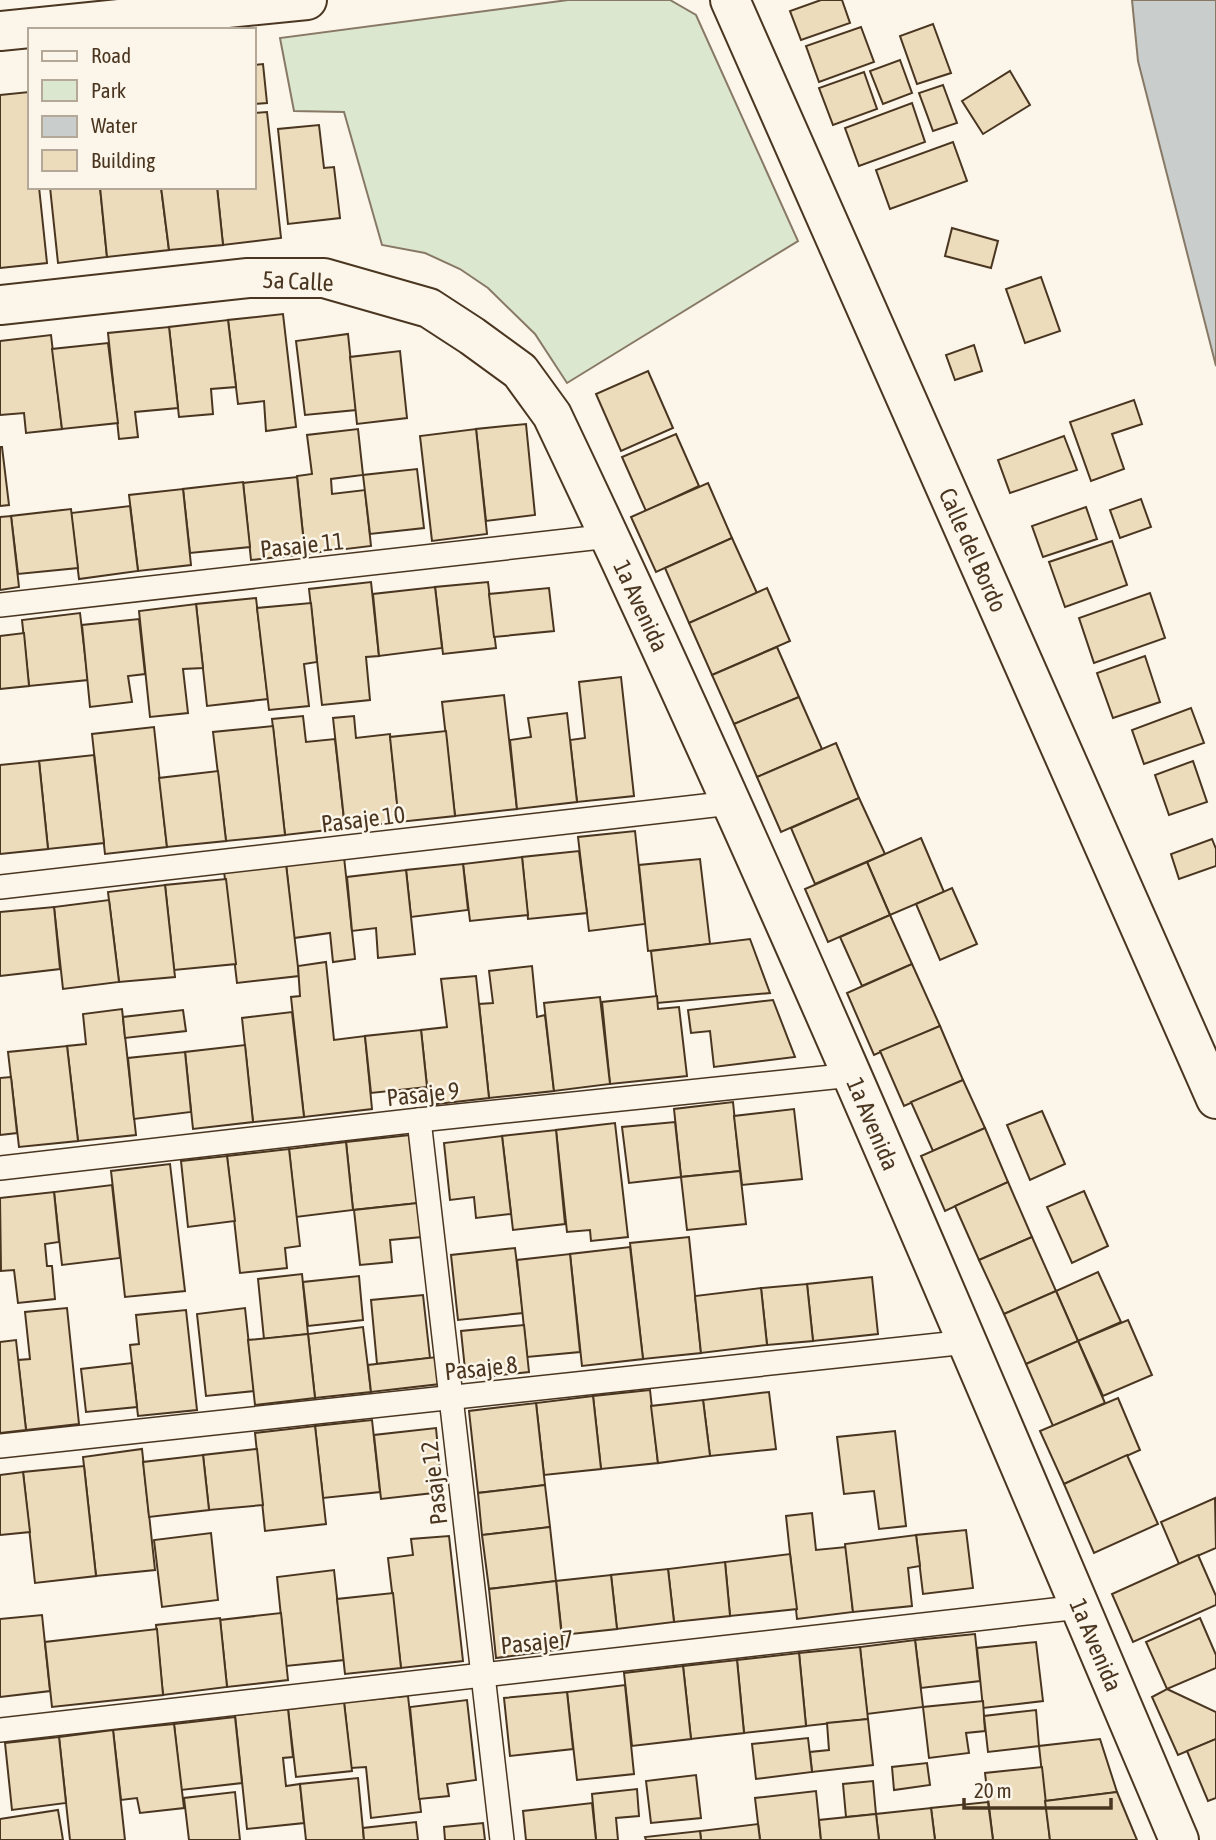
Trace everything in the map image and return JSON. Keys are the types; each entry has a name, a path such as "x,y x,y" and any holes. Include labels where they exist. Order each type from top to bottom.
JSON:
{"street":[{"path":"29,28 302,0"},
{"name":"Calle del Bordo","path":"730,0 1216,1099"},
{"path":"0,31 28,28"},
{"name":"5a Calle","path":"0,305 248,278 324,278 429,308 520,371 552,415"},
{"name":"1a Avenida","path":"552,415 610,536 852,1075 1179,1840"}],"lane":[{"name":"Pasaje 11","path":"0,605 610,536"},
{"name":"Pasaje 10","path":"0,887 731,803"},
{"name":"Pasaje 9","path":"0,1168 852,1075"},
{"name":"Pasaje 12","path":"419,1121 502,1840"},
{"name":"Pasaje 8","path":"0,1446 967,1342"},
{"name":"Pasaje 7","path":"0,1730 1080,1607"}],"green space":[{"path":"568,0 670,0 696,15 798,241 567,383 535,334 488,288 460,269 425,253 382,245 344,112 294,111 280,38"}],"water":[{"path":"1132,0 1216,0 1216,366 1138,61"}],"building":[{"path":"821,0 842,0 850,23 801,40 790,11"},
{"path":"933,24 951,73 917,84 900,36"},
{"path":"861,27 874,62 819,82 806,46"},
{"path":"900,60 912,93 883,104 870,71"},
{"path":"263,64 267,103 256,104 256,65"},
{"path":"1010,71 1030,105 983,134 962,101"},
{"path":"864,72 877,109 833,125 819,88"},
{"path":"943,85 957,123 933,131 919,93"},
{"path":"28,92 28,189 39,189 47,263 0,268 0,95"},
{"path":"912,103 925,142 859,166 845,128"},
{"path":"267,112 281,238 223,245 217,189 256,189 256,113"},
{"path":"319,125 324,168 334,167 340,218 288,224 278,129"},
{"path":"953,142 967,181 890,209 876,170"},
{"path":"50,189 100,189 107,257 58,263"},
{"path":"100,189 161,189 169,250 107,257"},
{"path":"161,189 217,189 223,245 169,250"},
{"path":"952,228 998,241 991,268 945,256"},
{"path":"1041,277 1060,331 1025,343 1006,289"},
{"path":"283,314 296,427 266,431 264,401 238,404 228,320"},
{"path":"228,320 236,387 211,389 213,414 179,417 169,327"},
{"path":"169,327 178,408 135,412 138,437 119,439 108,333"},
{"path":"348,334 356,410 305,415 296,341"},
{"path":"51,335 62,429 26,433 24,413 0,415 0,341"},
{"path":"108,343 118,423 62,429 52,349"},
{"path":"974,345 982,371 955,380 946,355"},
{"path":"400,351 407,418 357,424 350,357"},
{"path":"648,371 673,428 621,451 596,394"},
{"path":"1134,400 1142,424 1112,434 1124,469 1091,481 1070,422"},
{"path":"526,424 535,515 486,521 476,429"},
{"path":"358,429 363,475 331,479 332,494 365,490 371,546 305,554 297,476 312,474 307,435"},
{"path":"476,429 487,534 432,541 420,436"},
{"path":"676,434 699,486 646,511 622,457"},
{"path":"1064,436 1077,470 1010,493 998,460"},
{"path":"0,447 9,505 0,506"},
{"path":"417,469 424,528 370,534 363,475"},
{"path":"297,477 305,554 251,560 243,483"},
{"path":"243,482 250,547 190,553 183,489"},
{"path":"708,483 732,538 656,572 631,517"},
{"path":"183,489 191,565 138,571 129,495"},
{"path":"1141,499 1151,527 1120,538 1110,510"},
{"path":"130,506 138,571 79,579 71,513"},
{"path":"1086,507 1097,539 1043,557 1032,526"},
{"path":"71,509 78,568 18,574 11,516"},
{"path":"11,516 19,587 0,590 0,517"},
{"path":"732,538 757,593 689,623 665,568"},
{"path":"1112,541 1127,585 1065,607 1049,562"},
{"path":"371,582 379,656 366,657 370,700 322,705 309,589"},
{"path":"488,582 496,648 443,654 435,587"},
{"path":"435,587 442,648 379,656 373,594"},
{"path":"549,588 554,631 494,637 489,594"},
{"path":"767,588 790,641 712,675 689,623"},
{"path":"1150,593 1165,638 1094,663 1079,618"},
{"path":"256,598 268,699 207,706 196,604"},
{"path":"311,603 317,662 304,664 309,706 269,710 257,608"},
{"path":"196,604 203,668 183,669 188,713 150,717 139,611"},
{"path":"80,613 88,680 29,686 22,620"},
{"path":"139,619 145,674 128,676 132,702 90,707 82,625"},
{"path":"24,633 29,686 0,689 0,636"},
{"path":"777,647 799,697 734,724 712,675"},
{"path":"1145,656 1160,702 1113,718 1097,673"},
{"path":"621,677 634,796 577,802 570,740 585,738 579,682"},
{"path":"504,695 517,809 455,816 442,702"},
{"path":"799,697 822,749 757,777 734,724"},
{"path":"1191,708 1204,743 1144,764 1132,730"},
{"path":"567,713 577,802 517,809 510,740 531,737 528,718"},
{"path":"303,716 306,742 335,739 345,828 285,835 272,719"},
{"path":"354,716 356,738 390,734 399,822 345,828 333,718"},
{"path":"273,726 285,835 226,841 213,732"},
{"path":"154,727 167,847 105,854 92,734"},
{"path":"446,731 455,816 399,822 390,737"},
{"path":"836,743 859,798 781,832 757,777"},
{"path":"94,755 104,843 48,849 39,761"},
{"path":"39,761 48,849 0,854 0,765"},
{"path":"1193,761 1207,802 1169,815 1155,775"},
{"path":"218,771 226,841 167,847 159,778"},
{"path":"859,798 885,854 815,884 791,828"},
{"path":"635,831 645,924 589,931 578,837"},
{"path":"921,838 944,892 890,915 867,862"},
{"path":"1212,839 1216,849 1216,866 1179,879 1171,854"},
{"path":"579,851 587,913 528,919 522,857"},
{"path":"344,857 355,959 333,962 330,933 294,938 286,864"},
{"path":"522,857 528,915 470,921 463,864"},
{"path":"700,859 710,944 648,951 639,865"},
{"path":"867,862 890,915 828,942 805,889"},
{"path":"286,864 299,976 237,983 224,871"},
{"path":"463,864 468,910 411,917 406,870"},
{"path":"406,870 415,954 378,958 376,928 352,931 347,877"},
{"path":"226,879 236,964 174,970 165,885"},
{"path":"165,885 175,977 119,982 108,892"},
{"path":"952,888 977,944 940,960 916,904"},
{"path":"109,900 119,982 63,989 54,907"},
{"path":"54,907 60,969 0,976 0,912"},
{"path":"890,915 912,964 862,986 840,937"},
{"path":"750,939 770,993 657,1003 651,951"},
{"path":"326,962 334,1040 365,1036 372,1109 304,1117 291,997 300,996 298,966"},
{"path":"912,964 940,1026 874,1055 847,993"},
{"path":"532,966 537,1017 545,1015 554,1091 489,1098 479,1004 493,1003 489,971"},
{"path":"476,976 489,1098 429,1105 421,1030 447,1027 441,979"},
{"path":"657,996 658,1009 679,1007 687,1076 610,1084 602,1002"},
{"path":"600,997 610,1084 554,1091 544,1003"},
{"path":"773,1000 795,1057 714,1067 710,1031 691,1033 688,1010"},
{"path":"122,1009 136,1135 78,1141 67,1046 86,1044 83,1014"},
{"path":"183,1010 186,1031 125,1038 123,1017"},
{"path":"292,1012 304,1117 253,1122 242,1018"},
{"path":"940,1026 963,1080 904,1106 880,1051"},
{"path":"421,1030 427,1087 371,1093 365,1036"},
{"path":"245,1045 253,1122 193,1129 185,1052"},
{"path":"67,1046 78,1141 19,1147 8,1052"},
{"path":"185,1052 191,1112 134,1119 128,1058"},
{"path":"11,1077 17,1133 0,1135 0,1078"},
{"path":"963,1080 985,1128 933,1151 911,1102"},
{"path":"733,1102 740,1171 681,1177 674,1109"},
{"path":"794,1109 802,1179 742,1185 734,1116"},
{"path":"1042,1111 1065,1164 1030,1180 1007,1125"},
{"path":"675,1122 681,1177 629,1183 622,1127"},
{"path":"615,1123 628,1237 591,1241 590,1230 567,1232 556,1130"},
{"path":"985,1128 1008,1182 945,1211 921,1156"},
{"path":"556,1130 565,1224 513,1230 502,1136"},
{"path":"410,1135 418,1203 353,1210 346,1142"},
{"path":"502,1136 511,1214 476,1218 474,1197 450,1200 444,1143"},
{"path":"346,1142 353,1210 296,1217 289,1149"},
{"path":"289,1149 300,1246 285,1248 287,1268 240,1273 227,1156"},
{"path":"227,1156 235,1221 188,1227 181,1161"},
{"path":"170,1164 185,1291 125,1297 111,1171"},
{"path":"740,1171 746,1224 687,1230 681,1177"},
{"path":"1008,1182 1032,1237 979,1260 955,1206"},
{"path":"112,1185 120,1258 62,1265 54,1192"},
{"path":"1084,1191 1108,1246 1072,1263 1047,1207"},
{"path":"54,1192 59,1242 45,1244 47,1266 52,1266 55,1299 18,1303 14,1270 1,1271 0,1198"},
{"path":"418,1203 422,1237 390,1240 392,1262 360,1265 354,1210"},
{"path":"689,1237 701,1353 643,1359 630,1243"},
{"path":"1032,1237 1056,1291 1004,1314 979,1260"},
{"path":"630,1247 643,1359 582,1366 570,1254"},
{"path":"515,1248 523,1313 458,1320 451,1255"},
{"path":"570,1254 580,1352 527,1357 517,1260"},
{"path":"1098,1272 1121,1322 1078,1341 1056,1291"},
{"path":"302,1274 308,1334 264,1339 258,1279"},
{"path":"359,1276 363,1320 308,1326 303,1282"},
{"path":"872,1277 878,1334 813,1341 807,1284"},
{"path":"807,1284 813,1341 767,1345 761,1288"},
{"path":"761,1288 767,1345 701,1353 695,1296"},
{"path":"1056,1291 1078,1341 1026,1364 1004,1314"},
{"path":"423,1295 430,1358 377,1364 371,1300"},
{"path":"67,1308 79,1424 26,1430 18,1360 30,1359 25,1312"},
{"path":"245,1308 254,1391 206,1396 197,1314"},
{"path":"186,1310 197,1410 138,1416 130,1345 139,1344 136,1315"},
{"path":"1128,1320 1152,1375 1103,1396 1078,1341"},
{"path":"524,1325 529,1372 466,1379 461,1331"},
{"path":"363,1327 371,1392 315,1398 308,1334"},
{"path":"308,1334 315,1398 255,1405 248,1340"},
{"path":"16,1340 26,1430 0,1433 0,1342"},
{"path":"1078,1341 1105,1403 1053,1426 1026,1364"},
{"path":"437,1357 440,1384 371,1392 368,1365"},
{"path":"132,1363 137,1407 86,1412 81,1369"},
{"path":"650,1390 658,1463 601,1469 593,1396"},
{"path":"769,1392 776,1449 710,1456 703,1400"},
{"path":"593,1396 601,1469 544,1475 536,1403"},
{"path":"1118,1398 1140,1450 1064,1484 1040,1431"},
{"path":"703,1400 710,1456 658,1463 651,1406"},
{"path":"536,1403 545,1485 478,1493 469,1411"},
{"path":"372,1420 380,1492 323,1498 315,1426"},
{"path":"315,1426 326,1524 265,1531 255,1433"},
{"path":"436,1428 442,1492 381,1499 374,1435"},
{"path":"895,1431 906,1526 879,1529 874,1491 844,1494 837,1437"},
{"path":"142,1449 155,1570 96,1576 83,1457"},
{"path":"257,1449 263,1505 209,1510 203,1455"},
{"path":"203,1455 209,1510 149,1517 143,1462"},
{"path":"1127,1455 1158,1524 1094,1553 1064,1484"},
{"path":"84,1466 96,1576 35,1583 23,1472"},
{"path":"23,1472 30,1532 0,1535 0,1475"},
{"path":"545,1485 550,1527 482,1535 478,1493"},
{"path":"1215,1498 1216,1548 1179,1564 1161,1522"},
{"path":"812,1513 816,1550 846,1547 853,1612 797,1619 786,1516"},
{"path":"550,1527 556,1581 489,1589 482,1535"},
{"path":"966,1530 973,1588 923,1594 916,1535"},
{"path":"211,1533 218,1600 162,1607 154,1540"},
{"path":"916,1535 920,1566 908,1568 912,1606 853,1612 845,1544"},
{"path":"449,1536 463,1661 401,1668 388,1558 413,1555 411,1539"},
{"path":"790,1554 797,1609 730,1616 725,1562"},
{"path":"1198,1555 1216,1596 1216,1605 1133,1642 1112,1594"},
{"path":"725,1562 730,1616 674,1622 668,1569"},
{"path":"668,1569 674,1622 617,1629 611,1575"},
{"path":"334,1570 344,1660 286,1666 277,1577"},
{"path":"611,1575 617,1629 562,1635 556,1581"},
{"path":"556,1581 563,1649 496,1658 489,1589"},
{"path":"393,1593 401,1668 345,1674 337,1599"},
{"path":"281,1613 288,1680 227,1687 220,1620"},
{"path":"42,1615 50,1691 0,1697 0,1619"},
{"path":"220,1618 227,1687 163,1695 156,1625"},
{"path":"1200,1618 1216,1655 1216,1668 1167,1689 1146,1642"},
{"path":"157,1629 163,1695 52,1707 45,1642"},
{"path":"975,1634 980,1681 921,1688 915,1640"},
{"path":"915,1640 923,1707 867,1714 860,1647"},
{"path":"1036,1642 1043,1701 983,1708 977,1648"},
{"path":"860,1647 868,1719 806,1726 799,1653"},
{"path":"799,1653 806,1726 744,1733 737,1660"},
{"path":"737,1660 744,1733 691,1739 683,1666"},
{"path":"683,1666 691,1739 632,1746 624,1673"},
{"path":"625,1685 634,1774 577,1780 567,1692"},
{"path":"1167,1689 1216,1712 1216,1739 1178,1755 1152,1697"},
{"path":"567,1692 573,1749 510,1756 504,1698"},
{"path":"408,1696 421,1812 371,1818 366,1767 351,1768 344,1702"},
{"path":"467,1700 476,1780 447,1784 449,1796 419,1799 410,1707"},
{"path":"983,1701 985,1731 966,1733 969,1753 929,1758 923,1707"},
{"path":"344,1702 352,1771 296,1777 288,1709"},
{"path":"288,1709 293,1757 283,1758 286,1786 300,1784 304,1823 247,1829 235,1715"},
{"path":"1036,1710 1039,1746 988,1752 984,1716"},
{"path":"235,1717 242,1783 181,1790 174,1724"},
{"path":"868,1719 873,1765 812,1772 810,1752 829,1750 827,1723"},
{"path":"174,1724 184,1808 140,1813 137,1798 121,1800 113,1730"},
{"path":"113,1730 125,1840 70,1840 59,1737"},
{"path":"59,1737 66,1803 12,1810 5,1743"},
{"path":"808,1738 812,1772 756,1779 752,1744"},
{"path":"1100,1739 1117,1792 1045,1801 1039,1746"},
{"path":"1216,1739 1216,1798 1208,1801 1187,1751"},
{"path":"927,1763 930,1785 894,1790 892,1767"},
{"path":"1042,1767 1050,1840 993,1840 985,1773"},
{"path":"696,1775 701,1818 651,1823 646,1781"},
{"path":"358,1778 364,1840 306,1840 300,1784"},
{"path":"873,1781 876,1814 846,1817 843,1784"},
{"path":"637,1789 639,1816 616,1818 618,1840 596,1840 592,1794"},
{"path":"816,1791 821,1840 760,1840 755,1798"},
{"path":"235,1792 240,1840 189,1840 184,1798"},
{"path":"1117,1792 1137,1840 1050,1840 1045,1801"},
{"path":"988,1802 993,1840 935,1840 931,1808"},
{"path":"592,1803 596,1840 526,1840 523,1811"},
{"path":"931,1808 935,1840 879,1840 876,1814"},
{"path":"58,1810 63,1840 0,1840 0,1819"},
{"path":"876,1814 879,1840 821,1840 819,1820"},
{"path":"416,1822 418,1840 364,1840 363,1828"},
{"path":"483,1823 485,1840 445,1840 444,1827"},
{"path":"758,1824 760,1840 701,1840 700,1831"},
{"path":"700,1831 701,1840 646,1840 645,1837"}]}
